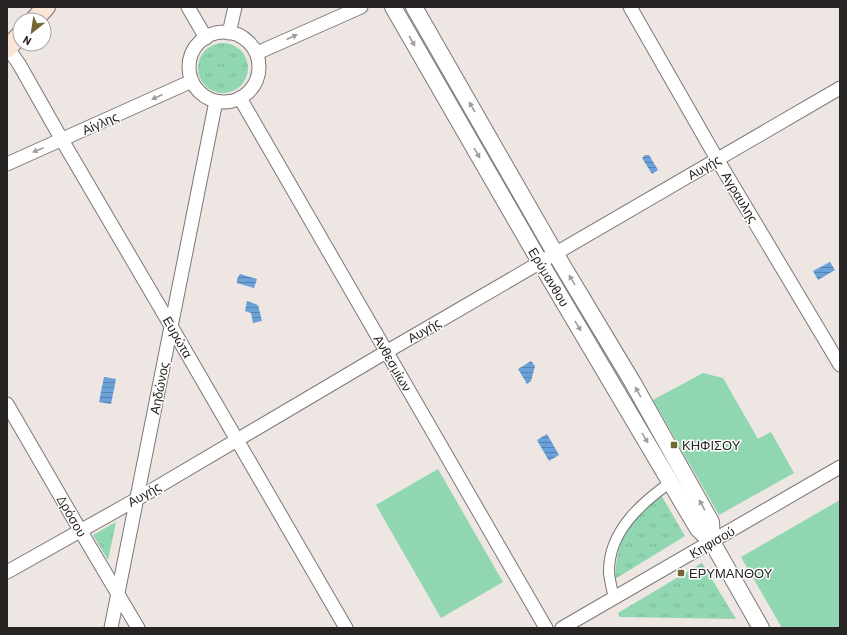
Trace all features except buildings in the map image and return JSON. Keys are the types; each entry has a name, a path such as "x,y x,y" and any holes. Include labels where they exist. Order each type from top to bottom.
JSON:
{"street":[{"path":"188,7 206,38"},
{"path":"229,32 235,7"},
{"path":"257,53 361,7"},
{"name":"Ερύμανθου","path":"393,7 540,262 698,529 712,542 761,628"},
{"name":"Ερύμανθου","path":"414,7 555,253 633,383 711,522 712,542"},
{"name":"Αγραυλης","path":"630,7 840,365"},
{"path":"221,32 229,32 240,36 250,43 257,53 260,66 258,79 251,90 240,98 233,101 216,101 206,97 198,90 192,81 190,69 191,57 197,46 206,38 221,32"},
{"name":"Ευρώτα","path":"7,48 19,64 346,628"},
{"name":"Αίγλης","path":"7,164 192,81"},
{"name":"Αυγής","path":"7,572 137,499 555,253 840,88"},
{"name":"Ανθεσμίων","path":"240,98 546,628"},
{"name":"Αηδώνος","path":"111,628 216,101"},
{"name":"Δρόσου","path":"7,404 138,628"},
{"name":"Κηφισού","path":"562,628 840,467"},
{"path":"614,598 609,571 613,546 617,537 639,507 652,495 671,482"}],"green space":[{"path":"218,43 228,43 241,50 248,63 248,73 241,86 228,93 218,93 209,89 202,82 198,73 198,63 202,54 209,47"},
{"path":"703,373 723,378 758,439 771,432 794,473 719,515 653,400"},
{"path":"438,469 503,582 441,618 376,505"},
{"path":"661,495 685,536 615,579 616,564 622,540 633,522"},
{"path":"840,500 840,628 782,628 741,557"},
{"path":"116,522 108,560 93,535"},
{"path":"702,563 736,619 620,617 618,613"}],"water":[{"path":"645,155 649,155 658,170 652,174 642,158"},
{"path":"830,262 835,270 818,280 813,271"},
{"path":"240,274 257,279 254,288 237,283 237,279"},
{"path":"247,301 258,305 262,321 253,323 251,313 245,311"},
{"path":"531,361 535,366 531,381 527,384 518,369"},
{"path":"104,377 116,379 111,404 99,402"},
{"path":"547,434 559,455 549,461 537,440"}],"place":[{"name":"ΚΗΦΙΣΟΥ","path":"674,445"},
{"name":"ΕΡΥΜΑΝΘΟΥ","path":"681,573"}]}
